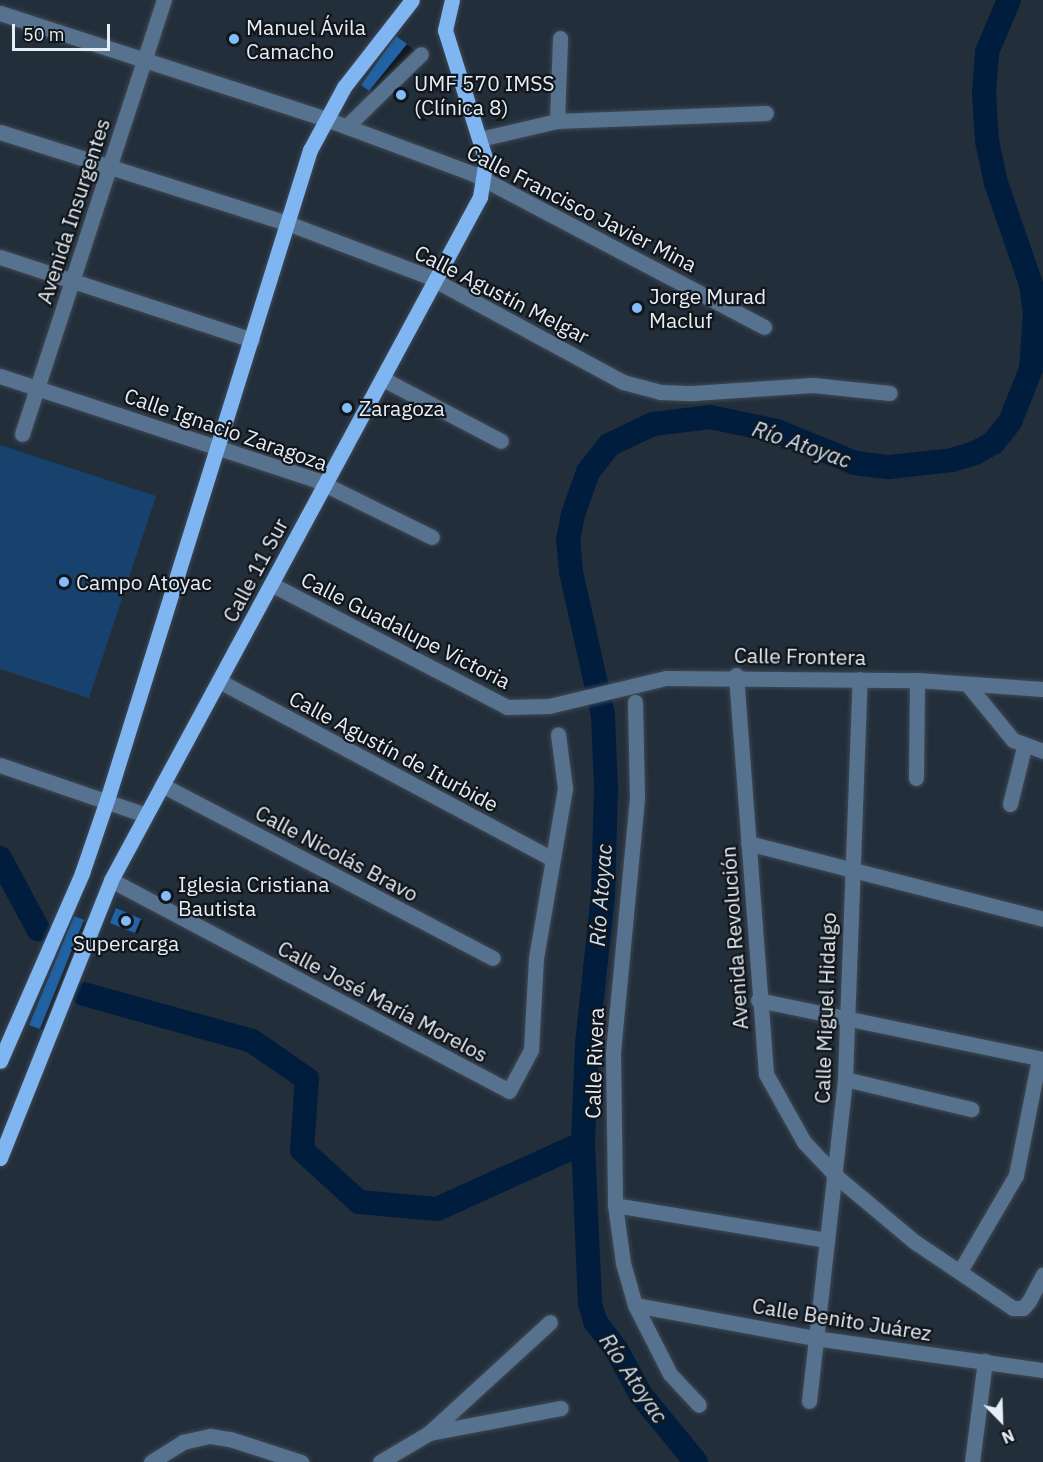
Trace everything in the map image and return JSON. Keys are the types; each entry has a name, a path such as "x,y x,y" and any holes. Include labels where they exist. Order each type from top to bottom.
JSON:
{"main road":[{"path":"0,1061 82,873 107,800 310,150 344,87 412,0"},
{"path":"452,0 445,30 480,139 480,176"},
{"name":"Calle 11 Sur","path":"0,1158 111,880 480,197 480,176"}],"street":[{"name":"Avenida Insurgentes","path":"22,434 40,389 108,168 164,0"},
{"name":"Calle Francisco Javier Mina","path":"0,13 347,126 480,176 764,327"},
{"path":"556,121 560,38"},
{"path":"347,126 421,54"},
{"path":"480,139 556,121 766,113"},
{"name":"Calle Agustín Melgar","path":"0,132 288,224 436,280 623,382 660,392 693,393 813,385 890,393"},
{"path":"0,258 73,279 252,340"},
{"name":"Calle Ignacio Zaragoza","path":"0,376 325,483 432,537"},
{"path":"383,379 501,441"},
{"name":"Calle Guadalupe Victoria","path":"271,584 491,701 526,708 558,705"},
{"name":"Calle Frontera","path":"558,705 666,678 736,675 917,680 1043,689"},
{"name":"Avenida Revolución","path":"736,675 758,1000 766,1074 804,1142 836,1176 915,1242 1013,1308 1023,1308 1043,1275"},
{"name":"Calle Miguel Hidalgo","path":"809,1401 814,1338 836,1176 845,1079 845,1020 860,679"},
{"path":"916,778 917,680"},
{"name":"Calle Agustín de Iturbide","path":"219,681 550,858"},
{"path":"968,685 1001,727 1024,747 1043,751"},
{"name":"Calle Rivera","path":"635,702 637,798 613,1054 615,1205 623,1263 635,1305 670,1374 699,1405"},
{"path":"550,858 565,788 558,734"},
{"path":"1010,804 1024,747"},
{"path":"0,765 146,815"},
{"name":"Calle Nicolás Bravo","path":"162,785 493,958"},
{"path":"748,843 1043,919"},
{"name":"Calle José María Morelos","path":"111,880 509,1091 531,1050 536,958 550,858"},
{"path":"758,1000 845,1020 1041,1059 1016,1175 960,1271"},
{"path":"845,1079 971,1109"},
{"path":"615,1205 826,1240"},
{"name":"Calle Benito Juárez","path":"635,1305 814,1338 985,1360 1043,1370"},
{"path":"380,1462 429,1433 550,1322"},
{"path":"972,1462 985,1360"},
{"path":"429,1433 561,1408"},
{"path":"151,1462 183,1442 210,1436 230,1438 301,1462"}],"shaded area":[{"name":"Campo Atoyac","path":"0,445 156,496 89,698 0,669"}],"building":[{"path":"396,36 407,44 369,91 361,85"},
{"name":"Supercarga","path":"116,908 141,919 135,933 110,923"},
{"path":"74,916 84,920 40,1029 29,1025"}],"waterway":[{"name":"Río Atoyac","path":"696,1462 641,1395 616,1349 595,1321 590,1303 583,1143 587,1044 603,895 606,788 603,715 571,572 568,540 573,514 588,472 609,445 653,424 710,417 777,431 855,463 890,467 952,460 975,453 993,443 1010,422 1031,369 1035,313 1031,284 996,183 987,141 984,93 987,52 1009,0"},
{"name":"Río Atoyac","path":"0,858 38,929"},
{"name":"Río Atoyac","path":"84,994 252,1041 307,1079 302,1150 359,1202 437,1209 583,1143"}],"place":[{"name":"Manuel Ávila Camacho","path":"234,39"},
{"name":"UMF 570 IMSS (Clínica 8)","path":"401,95"},
{"name":"Jorge Murad Macluf","path":"637,308"},
{"name":"Zaragoza","path":"347,408"},
{"name":"Campo Atoyac","path":"64,582"},
{"name":"Iglesia Cristiana Bautista","path":"166,896"},
{"name":"Supercarga","path":"126,921"}]}
